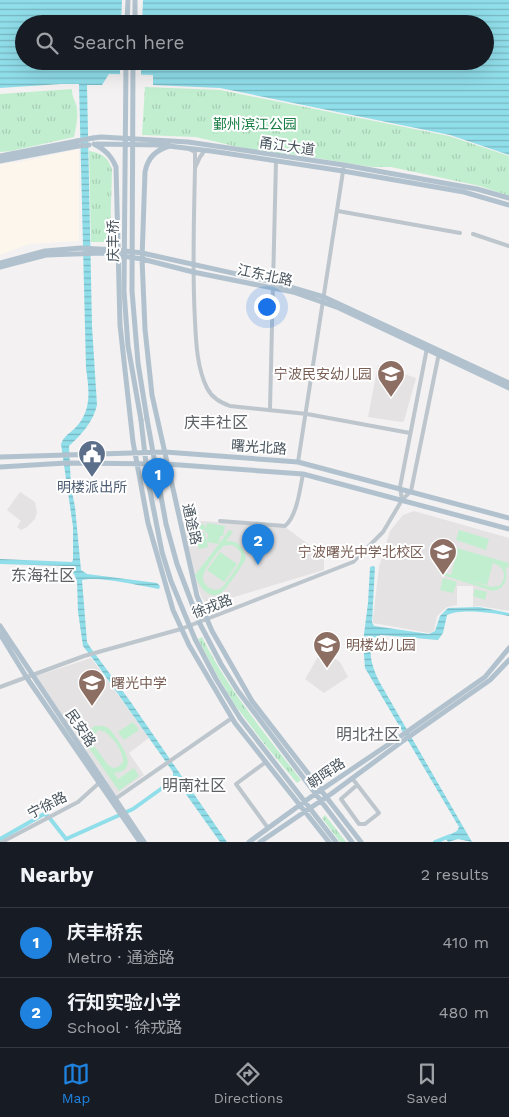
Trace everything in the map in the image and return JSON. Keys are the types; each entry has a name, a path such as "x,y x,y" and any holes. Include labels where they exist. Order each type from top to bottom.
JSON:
{"main road":[{"path":"127,15 128,0"},
{"path":"135,15 136,0"},
{"name":"庆丰桥","path":"126,70 124,292 128,346 145,453"},
{"name":"庆丰桥","path":"133,70 132,291 138,363 147,418"},
{"name":"甬江大道","path":"92,142 101,137 188,142 477,188 509,198"},
{"path":"92,142 104,149 116,167 120,325 137,464 148,524 173,610 188,646 232,718 266,762 302,803"},
{"name":"甬江大道","path":"0,156 92,142 170,146 276,161 344,168 464,192 509,205"},
{"name":"甬江大道","path":"0,161 78,143"},
{"name":"通途路","path":"170,146 162,148 151,155 146,163 142,256 145,329 152,395 196,596 252,702 361,842"},
{"name":"江东北路","path":"0,263 45,251 102,251 142,256 193,266 273,285 324,299 509,388"},
{"name":"江东北路","path":"0,267 46,255 80,251"},
{"name":"江东北路","path":"142,256 193,272 273,285"},
{"name":"江东北路","path":"439,353 509,383"},
{"name":"通途路","path":"147,418 166,524 177,564 199,622 221,664 238,691 352,842"},
{"name":"曙光北路","path":"0,457 165,452 298,462 400,487 509,518"},
{"path":"145,453 154,517 162,552 171,580 195,639 216,679 240,718 329,842"},
{"name":"曙光北路","path":"0,467 66,463 166,464 302,474 509,529"},
{"name":"民安路","path":"0,626 30,677 99,783 144,842"},
{"name":"民安路","path":"0,634 115,799 118,807"},
{"name":"朝晖路","path":"417,728 486,677 509,648"},
{"name":"朝晖路","path":"249,842 315,794 490,680 509,660"},
{"name":"朝晖路","path":"260,842 352,778 399,740"},
{"path":"307,810 336,842"},
{"name":"民安路","path":"127,820 140,842"}],"street":[{"path":"187,148 195,152 193,272 196,341 202,376 207,389 216,400 230,406 307,414 410,433"},
{"path":"195,168 205,150"},
{"path":"270,409 276,161"},
{"path":"298,462 344,168"},
{"path":"338,211 460,233"},
{"path":"473,234 509,246"},
{"path":"402,500 400,487 427,347"},
{"path":"411,491 439,353"},
{"path":"220,521 285,526 290,521 300,491 302,474"},
{"name":"徐戎路","path":"0,687 84,656 207,620 353,562 383,532 402,500 411,491"},
{"path":"115,799 232,718"},
{"path":"266,762 236,784 268,828"},
{"path":"352,778 379,813 365,824 359,824 341,800 357,785"},
{"name":"宁徐路","path":"2,842 55,812 78,802 99,783"}],"shaded area":[{"path":"79,149 79,241 29,244 0,255 0,164 20,162"},
{"name":"宁波民安幼儿园","path":"378,365 416,378 404,421 368,417"},
{"path":"20,492 35,502 37,512 35,519 21,530 17,527 21,521 7,510"},
{"name":"宁波曙光中学北校区","path":"414,511 509,538 509,611 479,606 473,607 473,586 457,586 457,605 447,607 437,616 434,631 429,633 373,623 379,567 390,531 403,515"},
{"path":"203,521 285,527 324,556 324,570 214,603 204,601 190,561 181,524"},
{"name":"明楼幼儿园","path":"322,650 340,662 348,677 324,693 305,679"},
{"name":"曙光中学","path":"91,658 149,738 129,753 144,775 116,795 36,676"}],"green space":[{"name":"鄞州滨江公园","path":"145,87 220,90 449,136 509,156 509,196 480,186 391,167 372,167 297,155 255,151 196,137 142,135"},
{"path":"72,89 77,112 74,137 0,152 0,94"},
{"path":"212,113 225,115 221,134 208,132"},
{"path":"229,117 239,119 236,136 226,134"},
{"path":"89,151 104,157 109,162 112,170 110,239 105,242 91,242"},
{"path":"207,523 225,526 223,536 220,536 219,544 207,542 208,533 205,533 205,529 195,533 193,527 204,524 206,529"},
{"path":"229,530 233,532 226,541 238,543 244,551 246,559 223,591 214,595 206,592 199,584 195,575","holes":["232,545 241,553 238,566 224,585 217,590 208,587 203,575 211,560 224,546"]},
{"path":"459,530 489,539 486,550 456,540"},
{"path":"204,532 208,547 199,549 195,535"},
{"path":"443,544 509,563 508,568 505,567 507,575 505,582 500,588 493,591 442,575 437,569 436,559","holes":["449,552 457,553 451,575 442,570 440,565 442,556","493,563 500,567 504,573 504,579 499,586 491,587 469,581 487,585"]},
{"path":"220,552 237,564 224,582 207,570"},
{"path":"443,578 457,582 453,593 440,590"},
{"path":"475,589 487,592 485,600 473,596"},
{"path":"202,637 235,693 301,780 297,783 235,705 198,639"},
{"path":"133,722 139,730 124,740 118,732"},
{"path":"94,726 103,726 109,729 114,734 128,759 126,768 114,773 118,779 134,768 139,776 119,791 80,735 84,732 87,735","holes":["99,730 112,738 121,753 123,762 118,767 113,768 108,765 92,743 93,735"]},
{"path":"325,815 346,842 340,842 322,818"}],"water":[{"path":"0,0 509,0 509,155 450,135 220,88 153,85 153,75 109,74 102,85 87,85 92,326 97,405 93,417 69,446 71,487 75,507 81,570 87,574 157,583 160,586 159,589 109,580 82,580 87,642 227,842 220,842 178,783 174,782 171,784 169,781 173,778 173,772 83,646 78,612 77,581 74,574 65,566 0,564 0,559 72,562 73,560 73,527 61,444 64,438 82,420 87,406 88,392 79,84 0,88"},
{"path":"370,567 375,567 372,622 374,626 429,634 435,631 440,616 448,608 479,607 509,613 509,616 478,612 453,613 447,615 443,633 438,640 381,635 373,638 371,644 372,661 380,683 472,842 458,839 448,842 445,837 457,831 459,827 365,668 363,642"}],"pier":[{"path":"122,0 143,0 142,15 121,15"},
{"path":"120,70 141,70 141,78 120,77"}],"waterway":[{"path":"0,839 44,814 48,816 66,839 133,809 172,781"},
{"path":"435,842 450,836"}],"place":[{"name":"宁波民安幼儿园","path":"391,398"},
{"name":"明楼派出所","path":"92,478"},
{"name":"庆丰桥东","path":"158,499"},
{"name":"行知实验小学","path":"258,565"},
{"name":"宁波曙光中学北校区","path":"443,576"},
{"name":"明楼幼儿园","path":"327,669"},
{"name":"曙光中学","path":"92,707"}],"district":[{"name":"庆丰社区","path":"216,422"},
{"name":"东海社区","path":"43,575"},
{"name":"明北社区","path":"368,734"},
{"name":"明南社区","path":"194,785"}]}
